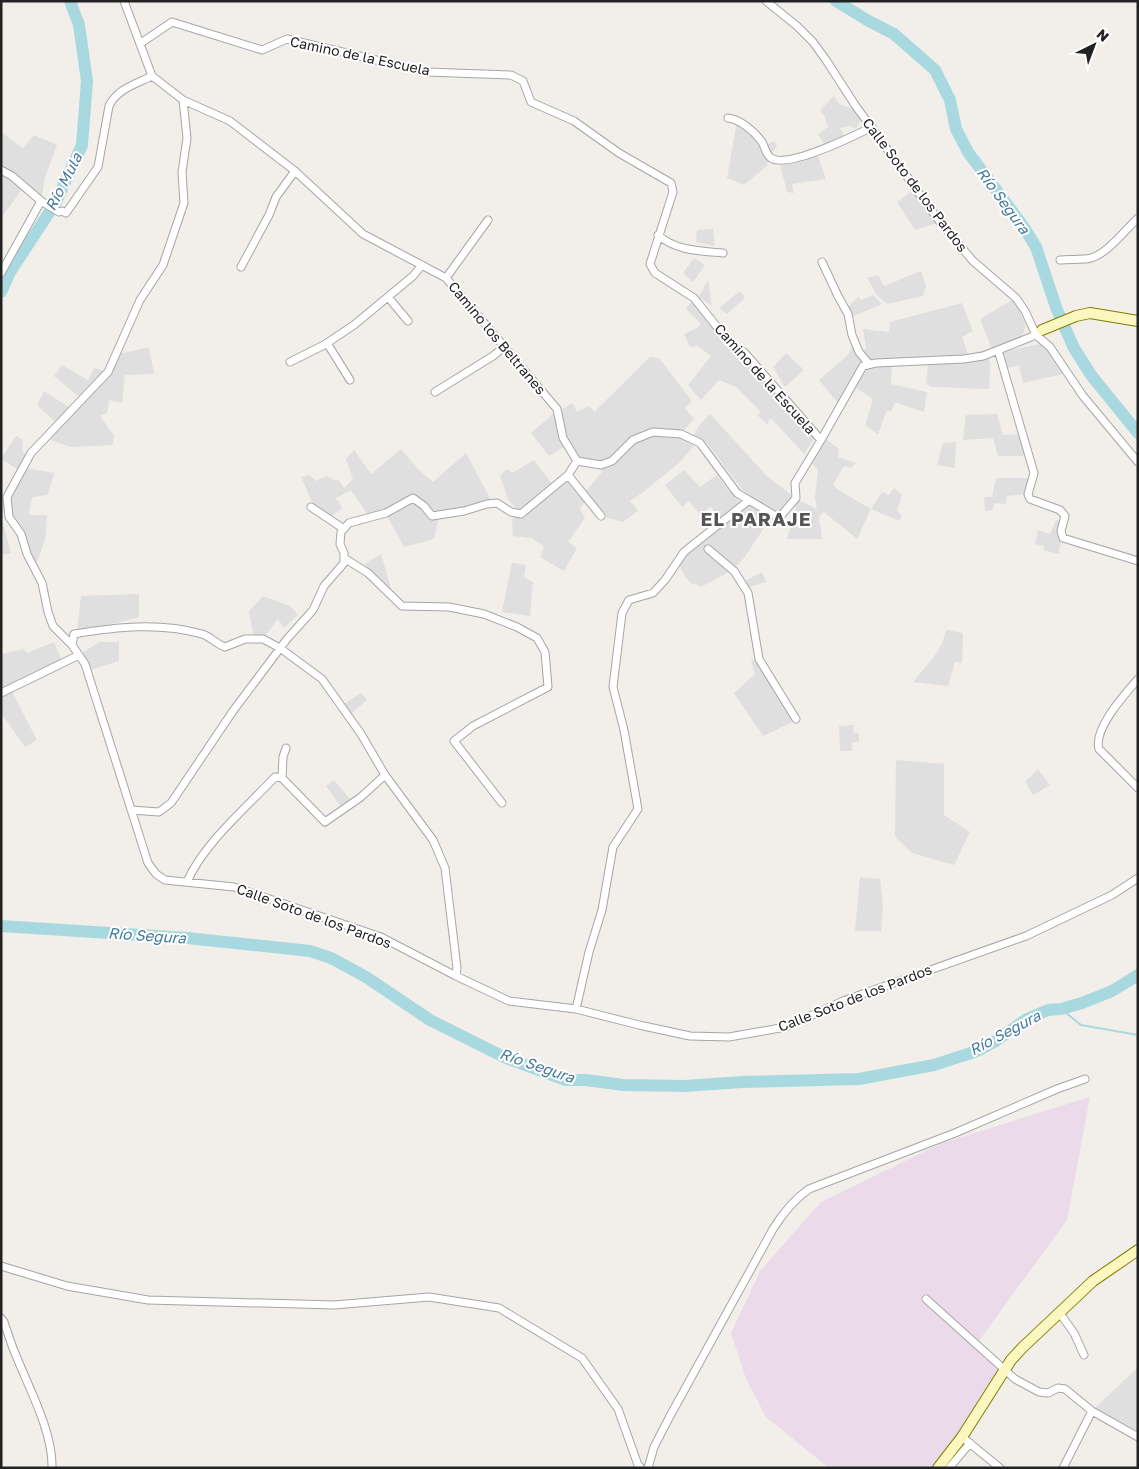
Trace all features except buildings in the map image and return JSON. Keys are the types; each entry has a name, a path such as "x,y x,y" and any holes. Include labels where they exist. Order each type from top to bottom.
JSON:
{"main road":[{"path":"1039,333 1078,316 1100,314 1138,321"},
{"path":"938,1468 966,1440 1006,1369 1022,1348 1093,1281 1138,1250"}],"street":[{"path":"1,170 12,176 41,201 66,214 98,167 109,106 114,97 152,76 124,1"},
{"name":"Calle Soto de los Pardos","path":"766,1 797,26 812,42 940,222 983,270 1016,298 1083,396 1138,462"},
{"name":"Camino de la Escuela","path":"141,43 172,22 262,50 287,39 427,72 511,75 523,81 531,102 574,121 619,153 671,183 673,192 650,264 655,273 694,298 733,347 744,352 821,440"},
{"name":"Camino los Beltranes","path":"152,76 183,100 230,122 295,171 363,234 446,278 557,409 563,438 577,461"},
{"name":"Calle Soto de los Pardos","path":"183,100 186,138 182,172 184,203 163,265 140,300 108,372 31,453 7,497 9,517 21,534 27,554 42,583 53,626 72,645 84,664 148,863 156,874 164,880 234,887 381,937 509,1001 576,1009 690,1036 729,1037 786,1027 843,1001 1026,936 1112,895 1138,878"},
{"path":"728,118 741,123 754,133 769,157 785,162 801,158 872,127"},
{"path":"241,267 269,215 276,197 295,171"},
{"path":"1,273 41,201"},
{"path":"1060,260 1089,259 1103,252 1138,218"},
{"path":"446,278 488,220"},
{"path":"658,235 666,242 684,249 723,253"},
{"path":"822,262 848,314 852,335 859,352 869,364"},
{"path":"290,362 327,343 354,325 413,276 422,265"},
{"path":"388,297 408,321"},
{"path":"131,810 159,812 171,803 233,711 280,648 313,610 324,586 344,563 340,544 341,532 349,523 386,514 413,498 424,506 432,516 497,503 512,512 521,514 568,475 577,461 601,465 612,461 633,440 653,432 681,434 700,443 737,493 780,518 796,498 795,483 863,366 983,356 1039,333"},
{"path":"327,343 350,380"},
{"path":"435,392 493,356 504,347"},
{"path":"998,350 1034,473 1028,494 1030,499 1060,510 1064,516 1061,531 1063,538 1138,561"},
{"path":"568,475 601,516"},
{"path":"576,1009 589,952 602,910 613,847 638,809 624,730 613,687 622,613 629,600 653,593 665,580 684,552 748,501"},
{"path":"311,507 344,529"},
{"path":"708,549 734,570 748,593 759,659 796,719"},
{"path":"344,558 368,573 402,606 449,607 484,614 517,627 537,638 545,652 548,687 473,726 454,741 502,803"},
{"path":"72,645 74,634 108,629 153,626 204,634 216,644 225,647 245,639 263,638 322,679 361,734 384,775 433,840 445,868 457,968 456,976"},
{"path":"1,693 79,655"},
{"path":"1138,679 1110,713 1097,743 1099,749 1138,788"},
{"path":"282,778 283,757 286,748"},
{"path":"187,882 193,867 275,777 282,778 325,822 361,797 384,775"},
{"path":"648,1468 654,1447 670,1416 773,1229 787,1207 798,1196 809,1189 1086,1079"},
{"path":"1,1266 67,1286 148,1300 334,1305 429,1296 499,1308 582,1358 618,1409 638,1465 641,1468"},
{"path":"926,1299 1015,1379 1039,1392 1048,1393 1058,1388 1065,1389 1092,1411 1138,1437"},
{"path":"1059,1312 1074,1333 1084,1355"},
{"path":"1,1318 16,1358 32,1390 52,1453 52,1468"},
{"path":"1063,1468 1092,1411"},
{"path":"949,1468 966,1440 1000,1468"}],"shaded area":[{"path":"834,96 839,104 856,110 863,115 856,129 850,126 840,128 846,139 826,147 818,134 828,127 825,117 820,110"},
{"path":"737,121 764,146 774,141 777,146 769,157 767,166 744,185 727,178"},
{"path":"1,132 23,148 34,135 57,145 45,177 41,201 25,185 2,217"},
{"path":"816,151 826,179 792,184 794,193 787,192 780,164"},
{"path":"916,188 940,222 915,230 897,202"},
{"path":"713,229 715,246 696,242 697,230"},
{"path":"694,258 705,265 693,282 683,273"},
{"path":"921,271 926,286 923,296 887,304 877,295 867,278 878,275 884,286"},
{"path":"708,280 712,306 699,297"},
{"path":"740,291 745,298 727,314 719,308"},
{"path":"873,295 882,304 852,317 849,306 859,297 861,300"},
{"path":"694,298 733,347 744,352 817,435 804,454 771,418 767,424 757,415 761,412 736,387 719,380 701,400 688,385 711,356 698,346 690,347 684,334 699,327 700,323 686,309"},
{"path":"1014,299 1026,326 1021,338 992,349 980,319"},
{"path":"962,303 973,331 962,337 968,354 985,350 990,362 989,389 932,387 926,384 928,364 892,367 891,384 927,392 924,412 895,402 891,412 887,410 878,434 865,425 873,399 856,388 843,409 819,380 848,355 856,339 860,350 863,352 866,348 863,329 889,332 890,322"},
{"path":"1040,344 1051,354 1063,374 1023,383 1019,365 1006,368 1002,352"},
{"path":"149,347 154,374 125,375 122,403 109,400 107,413 100,416 114,436 113,445 70,447 45,438 55,422 37,405 44,391 72,409 82,399 54,376 62,365 88,380 94,368 108,372 115,355"},
{"path":"786,353 804,370 785,387 773,367"},
{"path":"650,357 659,358 692,401 685,408 694,419 685,429 681,439 694,446 680,462 630,501 638,511 623,522 601,516 586,491 602,472 596,464 577,461 567,445 549,456 531,433 557,409 558,412 572,403 577,412 589,406 594,412"},
{"path":"710,414 767,476 794,497 778,517 751,498 740,487 707,443 694,435 698,427"},
{"path":"997,414 1003,435 1023,434 1029,456 998,456 993,438 963,440 966,415"},
{"path":"16,436 23,440 22,451 26,455 17,469 1,459"},
{"path":"826,439 839,449 838,457 856,463 851,468 844,466 833,485 871,509 857,539 824,512 819,516 822,539 787,539 798,500 817,509 815,498 818,470 809,460 821,440"},
{"path":"956,442 955,468 937,465 943,443"},
{"path":"401,449 419,470 433,482 466,453 493,504 439,518 434,539 404,547 386,514 370,518 351,490 336,498 342,508 329,518 313,504 301,477 309,475 316,481 327,476 334,480 339,480 344,488 353,479 346,459 354,450 371,474"},
{"path":"534,460 556,490 571,478 587,498 580,509 585,518 568,542 577,548 564,571 540,557 544,546 531,538 513,536 512,519 521,514 508,499 500,476 507,469 512,473"},
{"path":"27,468 54,473 48,495 32,497 29,515 47,515 45,540 36,564 33,566 9,517 6,500 2,519 11,553 1,555 1,495 6,497"},
{"path":"684,470 700,487 717,475 727,489 745,506 749,503 770,519 744,558 734,569 701,587 692,584 686,578 676,560 721,520 710,506 700,515 689,501 682,507 665,485"},
{"path":"996,478 1033,478 1028,494 1007,496 1006,504 995,503 992,510 985,511 984,497 992,497"},
{"path":"894,488 902,495 897,510 901,515 900,521 871,509 882,492 889,495"},
{"path":"1056,520 1063,522 1059,554 1043,550 1045,546 1035,544 1038,530 1050,534"},
{"path":"381,554 391,588 388,590 364,564"},
{"path":"512,563 526,565 524,577 533,582 530,616 502,612"},
{"path":"762,572 766,582 748,587 745,581"},
{"path":"139,594 139,617 77,631 81,596"},
{"path":"263,596 290,606 298,615 284,628 278,619 263,639 254,639 249,611"},
{"path":"946,630 963,633 962,663 955,662 948,686 913,682 942,644"},
{"path":"54,642 63,663 10,688 37,740 25,747 1,713 1,654 24,649 27,653"},
{"path":"99,642 119,642 119,661 87,671 79,655"},
{"path":"751,660 757,661 795,721 763,736 734,693 755,674"},
{"path":"361,693 367,700 351,714 341,706"},
{"path":"853,725 854,733 859,733 859,742 852,742 852,751 840,751 839,726"},
{"path":"896,760 944,764 944,815 970,832 954,865 912,853 895,835"},
{"path":"1038,769 1050,785 1033,795 1025,782"},
{"path":"334,780 350,799 341,807 326,786"},
{"path":"860,877 880,879 883,906 881,931 855,931"},
{"path":"1090,1097 1067,1220 978,1342 1007,1367 938,1468 829,1468 766,1417 746,1379 731,1333 760,1271 821,1202 942,1143"},
{"path":"1138,1367 1138,1437 1092,1411"}],"waterway":[{"name":"Río Mula","path":"1,292 10,272 56,202 82,145 87,81 79,25 70,1"},
{"name":"Río Segura","path":"836,1 894,34 935,70 950,100 956,129 968,152 1023,226 1036,247 1057,310 1074,348 1091,375 1138,433"},
{"name":"Río Segura","path":"1,926 187,938 310,951 331,958 366,977 430,1020 504,1057 566,1080 586,1080 623,1085 684,1086 742,1082 859,1079 934,1065 977,1051 994,1042 1027,1019 1048,1010 1061,1009 1082,1003 1112,991 1138,975"},
{"path":"1061,1009 1081,1025 1138,1035"}],"district":[{"name":"EL PARAJE","path":"756,519"}]}
